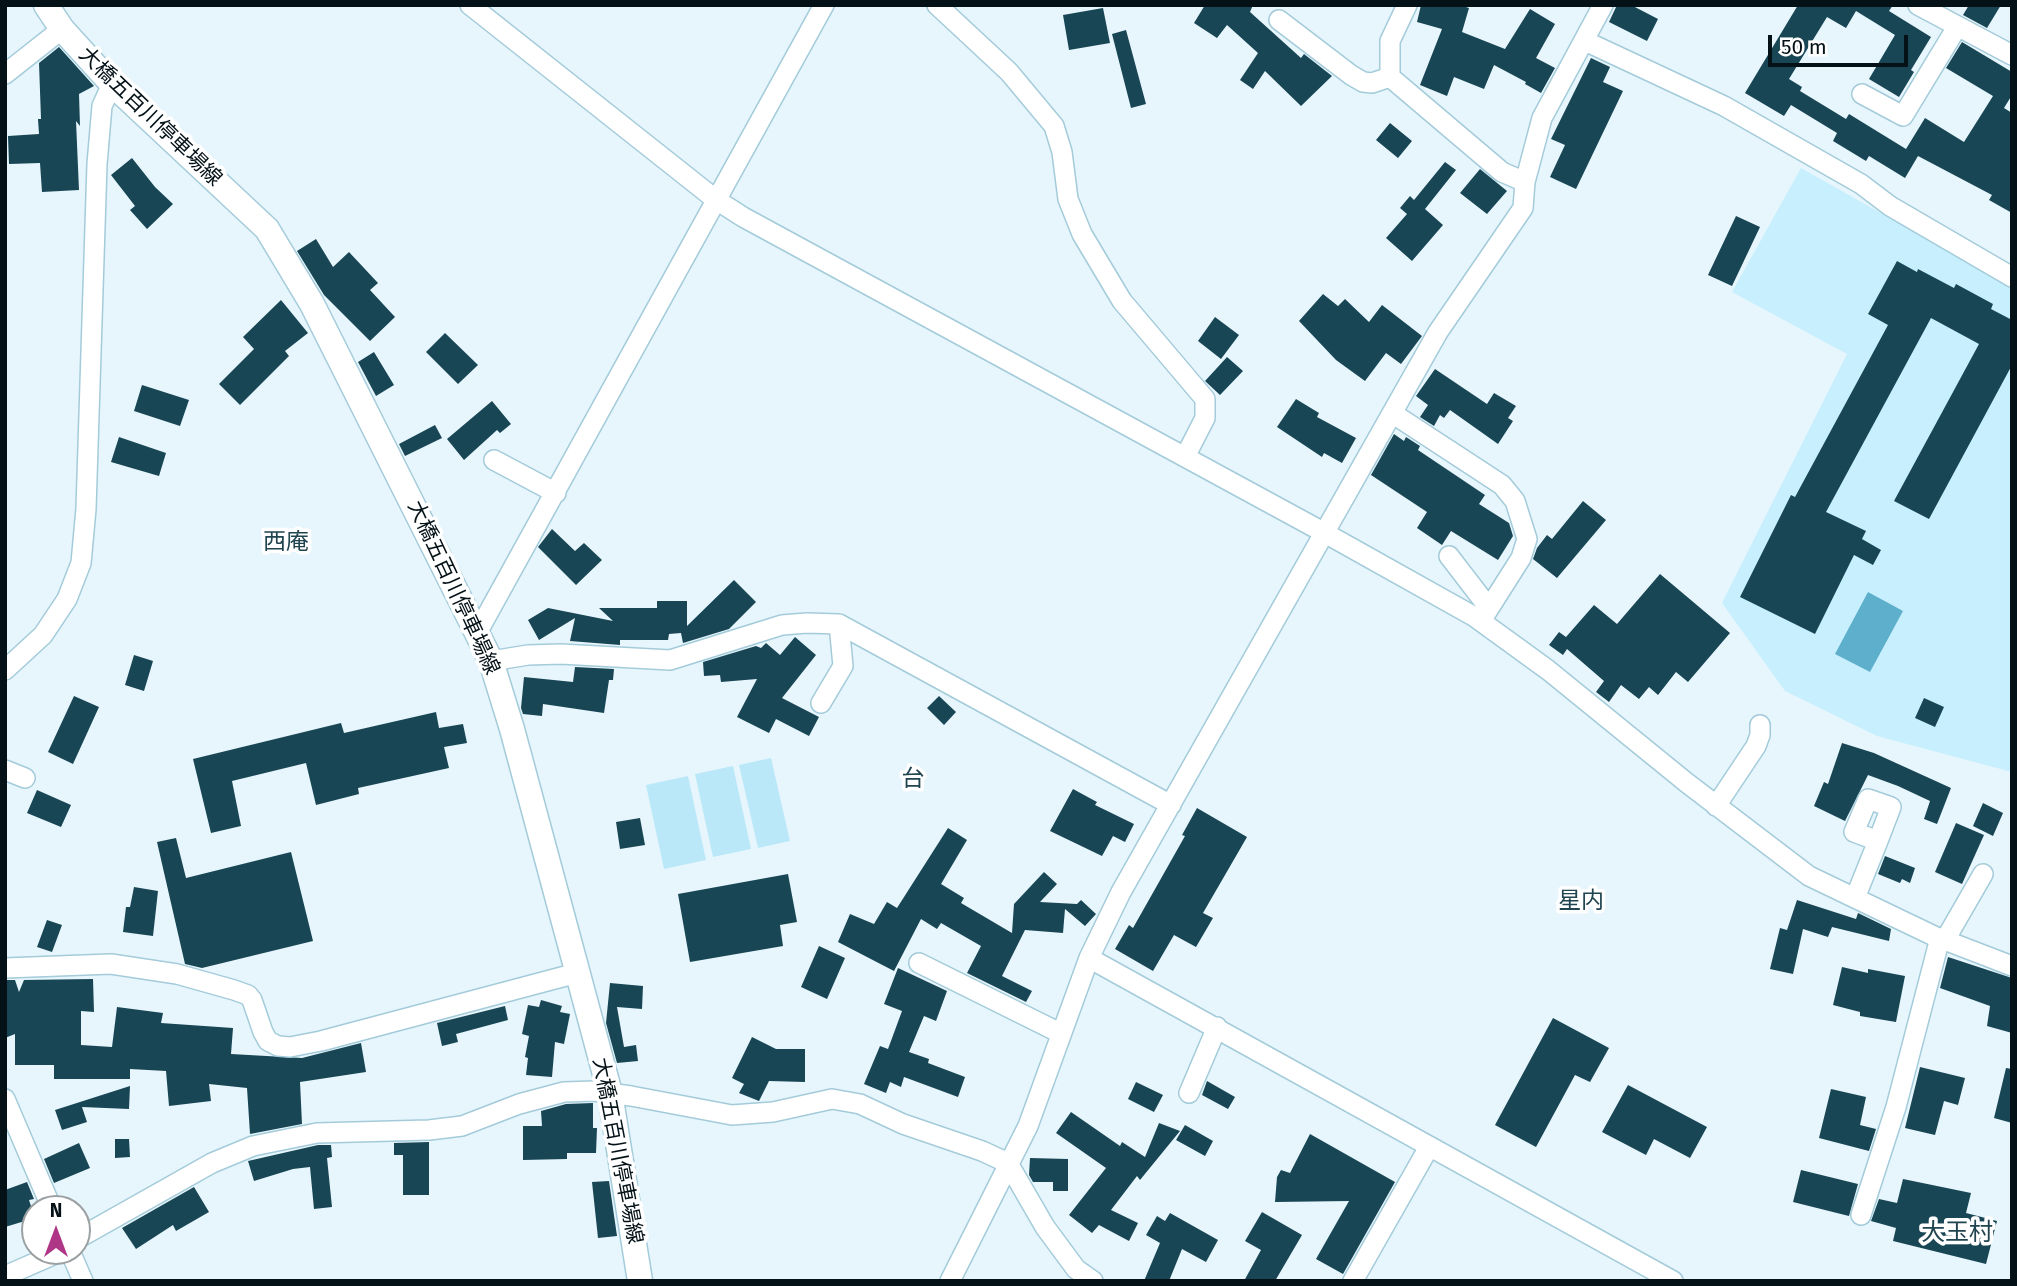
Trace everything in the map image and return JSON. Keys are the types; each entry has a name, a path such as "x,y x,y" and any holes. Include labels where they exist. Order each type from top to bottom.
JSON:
{"main road":[{"name":"大橋五百川停車場線","path":"46,5 62,29 112,84 267,229 312,304 491,661 512,729 610,1093 640,1281"}],"street":[{"path":"470,5 715,200 1323,532 1485,615 1548,670 1716,806 1809,876 1943,939 2012,966"},
{"path":"476,635 824,5"},
{"path":"937,5 1009,72 1054,126 1062,152 1068,198 1082,234 1122,301 1205,399 1205,418 1185,457"},
{"path":"1407,5 1390,41 1390,77 1502,172 1525,182"},
{"path":"950,1281 1028,1126 1089,958 1121,892 1438,332 1523,208 1525,182 1542,118 1603,5"},
{"path":"1918,5 2012,55"},
{"path":"1279,20 1363,82 1372,83 1390,77"},
{"path":"1862,94 1903,116 1957,27"},
{"path":"5,74 62,29"},
{"path":"1585,41 1724,106 1861,184 1891,206 2012,277"},
{"path":"5,670 43,635 67,599 81,563 86,509 97,164 102,106 112,84"},
{"path":"1392,413 1502,485 1515,501 1527,539 1521,558 1485,615"},
{"path":"494,460 556,493"},
{"path":"1449,556 1485,615"},
{"path":"491,661 528,655 561,654 670,660 782,625 839,624 1171,805"},
{"path":"821,703 842,666 839,624"},
{"path":"1716,806 1756,746 1760,725"},
{"path":"5,769 25,778"},
{"path":"1855,898 1878,841"},
{"path":"1861,1215 1896,1107 1943,939 1983,874"},
{"path":"1089,958 1673,1281"},
{"path":"919,963 1060,1033"},
{"path":"5,968 111,964 177,974 223,986 248,995 258,1012 268,1041 278,1046 321,1041 577,973"},
{"path":"1189,1093 1217,1027"},
{"path":"91,1231 212,1163 253,1146 317,1133 429,1130 462,1126 519,1104 564,1092 610,1093 732,1115 773,1112 832,1099 860,1104 903,1124 982,1151 1008,1163 1045,1227 1076,1269 1093,1281"},
{"path":"5,1099 45,1195"},
{"path":"1353,1281 1429,1147"},
{"path":"5,1276 30,1265"},
{"path":"76,1265 83,1281"}],"shaded area":[{"path":"1801,168 2012,287 2012,772 1877,736 1785,691 1722,603 1847,354 1732,292"},
{"path":"1868,592 1903,611 1870,672 1835,654"},
{"path":"771,758 790,841 758,848 739,765"},
{"path":"733,766 751,849 713,857 695,774"},
{"path":"688,776 706,860 664,869 646,785"}],"building":[{"path":"1205,5 1253,5 1250,12 1301,58 1304,54 1332,76 1301,106 1265,71 1253,89 1240,80 1258,53 1227,25 1217,38 1194,23"},
{"path":"1421,5 1460,5 1469,8 1462,32 1505,49 1530,9 1555,24 1536,58 1555,68 1541,93 1494,65 1484,89 1454,77 1447,96 1420,85 1442,29 1417,22"},
{"path":"1617,5 1631,5 1658,19 1647,41 1609,22"},
{"path":"1798,5 1893,5 1889,11 1931,37 1911,70 1914,72 1899,97 1869,79 1895,35 1856,11 1846,28 1827,17 1789,79 1802,87 1800,91 1846,119 1849,114 1906,149 1925,118 1964,142 1993,96 1946,68 1962,42 2012,72 2012,95 2004,108 2012,113 2012,213 1989,200 1992,195 1918,156 1905,178 1869,156 1866,161 1833,141 1837,133 1791,105 1784,116 1745,93"},
{"path":"1969,5 2001,5 1987,28 1963,15"},
{"path":"1103,8 1110,43 1069,50 1063,15"},
{"path":"1126,30 1146,104 1131,108 1112,34"},
{"path":"59,47 94,86 79,94 80,126 76,121 79,190 42,192 40,163 9,164 8,136 39,134 39,63"},
{"path":"1591,58 1610,67 1603,82 1623,91 1576,189 1550,177 1565,145 1551,139"},
{"path":"1390,123 1412,141 1398,158 1376,140"},
{"path":"132,158 155,187 173,204 147,229 130,210 135,206 111,175"},
{"path":"1445,162 1456,170 1425,209 1443,225 1412,261 1386,238 1407,214 1400,208 1410,196 1414,200"},
{"path":"1480,169 1507,191 1487,214 1460,193"},
{"path":"1736,216 1760,227 1732,286 1708,275"},
{"path":"316,239 333,267 349,252 378,283 370,290 395,317 370,341 324,295 297,251"},
{"path":"1897,261 1954,288 1956,284 1993,304 1991,309 2012,320 2012,365 1929,519 1894,501 1979,344 1931,318 1826,512 1866,531 1862,539 1881,550 1873,565 1854,555 1815,634 1740,597 1791,495 1795,497 1888,325 1868,314"},
{"path":"1323,294 1338,306 1345,299 1369,322 1382,305 1422,336 1401,364 1386,353 1365,381 1336,360 1299,321"},
{"path":"281,300 308,333 285,351 289,356 240,405 219,384 254,349 243,337"},
{"path":"1215,317 1239,335 1221,359 1198,341"},
{"path":"445,333 478,365 458,384 426,352"},
{"path":"374,352 394,385 376,396 358,362"},
{"path":"1227,357 1243,371 1220,395 1205,381"},
{"path":"1435,369 1487,404 1494,393 1516,406 1508,418 1513,421 1498,444 1450,410 1444,418 1440,415 1434,426 1420,417 1428,405 1416,396"},
{"path":"142,385 189,400 180,426 134,411"},
{"path":"1296,399 1319,413 1317,417 1356,438 1342,463 1324,453 1322,457 1277,427"},
{"path":"492,401 511,424 500,433 497,430 464,460 447,439"},
{"path":"435,425 442,438 405,456 399,444"},
{"path":"1394,434 1404,441 1406,437 1420,446 1418,450 1485,495 1479,504 1509,523 1513,536 1498,560 1451,531 1442,545 1417,528 1427,512 1371,475"},
{"path":"119,437 166,453 159,476 111,462"},
{"path":"1583,501 1606,520 1557,578 1533,559 1547,535 1552,539"},
{"path":"552,529 575,551 584,543 602,560 576,585 538,547"},
{"path":"1660,574 1730,633 1688,682 1676,672 1658,695 1649,687 1639,699 1621,685 1609,702 1596,692 1604,681 1567,649 1563,655 1549,645 1559,632 1566,637 1594,605 1617,624"},
{"path":"734,580 756,602 729,629 683,643 681,633 669,634 668,640 620,640 620,645 570,641 575,618 539,640 528,620 548,608 613,621 599,608 657,608 657,601 687,601 687,626"},
{"path":"795,637 816,655 782,698 819,717 809,736 776,719 769,733 737,717 757,679 721,682 720,675 704,676 703,662 756,646 761,648 766,643 780,655"},
{"path":"134,655 153,661 144,691 125,685"},
{"path":"575,667 614,669 613,680 609,680 604,713 543,704 542,716 523,714 521,708 524,677 573,682"},
{"path":"74,696 99,707 73,764 48,752"},
{"path":"939,696 956,712 944,725 927,708"},
{"path":"1924,698 1944,707 1935,727 1915,718"},
{"path":"436,712 439,728 463,724 467,743 444,747 449,768 358,788 359,794 316,805 306,763 232,781 241,826 211,833 193,759 341,723 344,733"},
{"path":"1842,743 1874,753 1951,788 1937,824 1924,819 1930,801 1868,775 1845,821 1814,806 1824,782 1828,784"},
{"path":"1073,789 1097,802 1095,805 1134,824 1125,842 1113,836 1102,856 1050,831"},
{"path":"37,790 71,805 61,827 27,813"},
{"path":"1983,803 2003,813 1993,836 1973,826"},
{"path":"1197,808 1247,837 1203,913 1213,918 1196,947 1174,935 1153,971 1115,949 1129,925 1133,928 1185,836 1182,835"},
{"path":"640,818 645,845 620,849 616,822"},
{"path":"1956,823 1984,835 1962,884 1935,872"},
{"path":"948,828 967,840 941,884 964,898 961,903 1012,933 1014,904 1044,872 1057,884 1040,902 1077,904 1081,900 1096,914 1085,926 1065,909 1063,933 1025,930 1002,976 1032,991 1026,1002 967,973 981,946 941,923 937,929 921,919 894,971 838,942 850,914 874,924 887,902 897,908"},
{"path":"176,838 186,878 291,852 313,941 202,968 185,964 157,842"},
{"path":"1885,856 1915,868 1910,883 1902,879 1900,883 1878,874"},
{"path":"788,874 797,922 780,925 783,946 690,962 678,894"},
{"path":"134,887 158,891 153,936 123,932 126,907 130,907"},
{"path":"1797,900 1856,919 1858,913 1891,929 1889,941 1832,927 1828,937 1803,929 1793,974 1770,969 1780,928 1787,930"},
{"path":"47,920 62,925 52,952 37,947"},
{"path":"819,946 845,958 827,999 801,987"},
{"path":"1948,957 2012,978 2012,1033 1987,1026 1990,1006 1940,988"},
{"path":"1842,967 1868,973 1868,969 1905,976 1896,1022 1860,1016 1860,1012 1833,1005"},
{"path":"898,968 947,991 936,1021 924,1016 909,1052 929,1059 928,1063 965,1077 958,1097 904,1077 901,1087 890,1082 886,1093 864,1084 880,1046 888,1049 902,1011 884,1004"},
{"path":"93,979 94,1012 81,1011 81,1045 112,1047 117,1007 163,1013 161,1023 233,1028 231,1054 302,1058 361,1043 366,1072 300,1082 302,1124 250,1134 247,1088 209,1084 211,1101 169,1106 166,1071 130,1069 130,1079 54,1079 54,1065 15,1065 15,1034 5,1038 5,980 15,980 19,992 24,980"},
{"path":"610,983 643,986 642,1009 617,1007 624,1047 636,1045 638,1061 617,1063 606,1023"},
{"path":"541,1000 562,1006 560,1012 570,1014 564,1044 555,1042 552,1077 526,1075 528,1058 525,1057 529,1036 522,1034 528,1005 539,1007"},
{"path":"505,1006 508,1020 456,1034 458,1042 442,1046 437,1023"},
{"path":"1553,1018 1609,1048 1590,1082 1575,1075 1536,1147 1495,1125"},
{"path":"752,1037 776,1049 805,1049 805,1082 769,1081 759,1101 739,1093 744,1084 732,1078"},
{"path":"1920,1067 1965,1078 1958,1105 1944,1101 1935,1135 1905,1128"},
{"path":"2006,1068 2012,1069 2012,1123 1994,1118"},
{"path":"1207,1081 1235,1097 1228,1109 1202,1095"},
{"path":"1136,1082 1163,1095 1154,1112 1128,1099"},
{"path":"1628,1085 1707,1127 1690,1158 1654,1139 1646,1155 1602,1132"},
{"path":"130,1086 129,1109 82,1107 87,1122 62,1130 55,1110"},
{"path":"1831,1089 1866,1097 1860,1125 1876,1129 1869,1151 1819,1138"},
{"path":"593,1103 593,1128 597,1128 596,1153 567,1153 567,1159 523,1160 523,1126 542,1126 541,1111 566,1104"},
{"path":"1071,1112 1120,1146 1122,1142 1145,1157 1159,1123 1180,1131 1140,1180 1137,1176 1111,1210 1138,1223 1129,1241 1099,1225 1092,1233 1069,1215 1106,1168 1056,1133"},
{"path":"1185,1125 1213,1141 1205,1156 1176,1140"},
{"path":"1310,1134 1395,1182 1343,1274 1316,1259 1349,1201 1275,1202 1277,1177 1281,1170 1290,1173"},
{"path":"115,1139 129,1139 130,1157 115,1158"},
{"path":"429,1142 429,1195 403,1195 403,1155 394,1155 394,1143"},
{"path":"79,1143 90,1168 54,1183 44,1159"},
{"path":"318,1145 331,1145 332,1157 327,1158 332,1207 314,1209 310,1167 293,1169 254,1181 248,1161"},
{"path":"1030,1158 1068,1159 1068,1191 1053,1191 1053,1182 1033,1182 1029,1175"},
{"path":"1801,1170 1858,1184 1849,1216 1793,1202"},
{"path":"1903,1179 1971,1193 1966,1213 1997,1221 1986,1264 1893,1241 1896,1228 1871,1221 1879,1199 1897,1203"},
{"path":"609,1181 617,1236 598,1238 592,1182"},
{"path":"27,1182 32,1195 21,1195 21,1222 5,1227 5,1190"},
{"path":"194,1187 209,1212 176,1231 173,1225 136,1249 122,1228"},
{"path":"1262,1212 1302,1235 1275,1281 1244,1281 1261,1250 1245,1241"},
{"path":"1170,1213 1218,1240 1206,1262 1182,1249 1169,1281 1144,1281 1160,1243 1146,1235 1157,1216 1165,1221"}],"district":[{"name":"西庵","path":"286,543"},
{"name":"台","path":"913,780"},
{"name":"星内","path":"1581,902"},
{"name":"大玉村","path":"1957,1233"}]}
